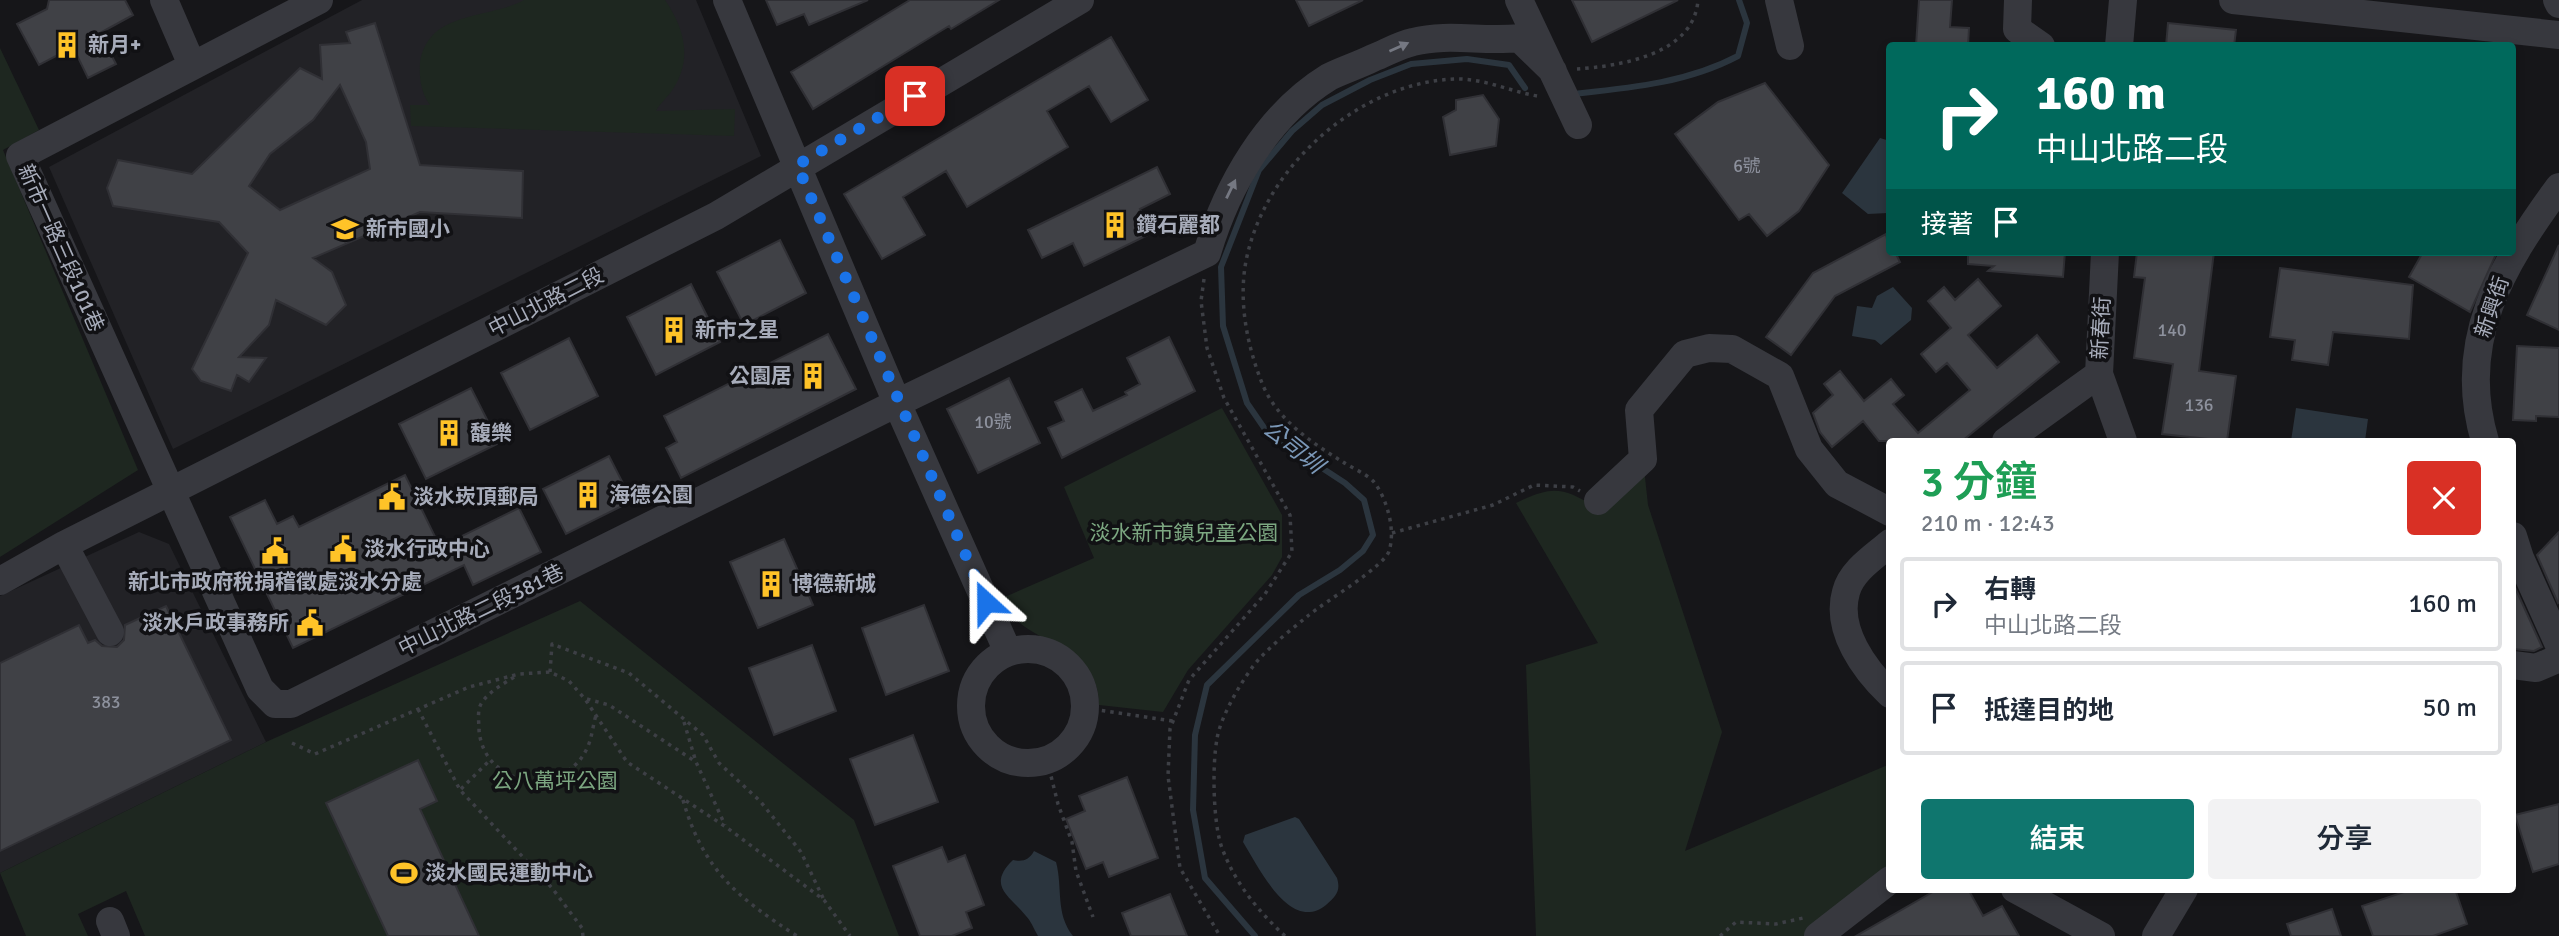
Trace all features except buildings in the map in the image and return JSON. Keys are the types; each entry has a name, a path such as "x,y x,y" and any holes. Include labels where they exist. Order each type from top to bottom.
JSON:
{"street":[{"path":"164,0 192,65"},
{"name":"新市一路三段101巷","path":"170,494 20,156 319,0"},
{"path":"727,0 897,402 1008,652"},
{"name":"中山北路二段","path":"0,581 64,545 170,494 716,216 797,165 1080,0"},
{"path":"1520,0 1573,113"},
{"path":"1779,0 1790,47"},
{"path":"2018,0 2017,29 2035,42"},
{"path":"2119,42 2123,0"},
{"path":"2233,0 2559,35"},
{"path":"1207,253 1218,215 1239,172 1289,109 1329,78 1411,42 1444,37 1497,41 1519,38 1553,71"},
{"name":"新興街","path":"2516,252 2559,187"},
{"name":"中山北路二段381巷","path":"170,494 260,690 275,704 291,704 897,402 1207,253"},
{"name":"新春街","path":"2105,256 2099,374 2122,438"},
{"name":"新興街","path":"2484,438 2473,370 2483,320 2500,276 2513,256"},
{"path":"1598,501 1643,459 1639,410 1685,354 1709,348 1732,349 1780,376 1809,449 1837,484 1886,510"},
{"path":"2010,438 2099,374"},
{"path":"64,545 110,632"},
{"path":"2516,545 2558,654 2536,668 2516,665"},
{"path":"1886,547 1856,574 1846,590 1845,606 1852,644 1865,667 1886,690"},
{"path":"1026,648 1043,650 1060,658 1073,670 1082,686 1085,708 1083,722 1075,738 1063,751 1047,760 1028,763 1008,760 991,749 978,734 972,716 972,696 978,677 991,662 1008,652 1026,648"},
{"path":"1817,926 1886,883"},
{"path":"2022,893 2101,936"},
{"path":"2156,936 2182,893"}],"path":[{"path":"1553,71 1614,67 1656,53 1682,33 1697,9 1698,0"},
{"path":"1285,936 1241,889 1220,845 1215,792 1217,737 1234,697 1258,660 1338,592 1380,566 1389,553 1392,533 1386,504 1373,481 1292,426 1263,386 1248,339 1243,297 1248,252 1266,208 1293,164 1330,127 1368,105 1409,87 1454,79 1494,83 1573,113"},
{"path":"1207,253 1201,301 1207,348 1224,398 1290,515 1292,552 1265,594 1189,680 1174,721 1168,776 1181,869 1220,936"},
{"path":"1392,533 1493,505 1534,485 1573,487 1598,501"},
{"path":"550,672 552,644 629,673 684,722 703,735 719,763 761,801 801,852 824,900 850,936"},
{"path":"292,743 315,754 469,687 519,674 550,672 569,681 628,762 726,827 824,900"},
{"path":"519,674 493,690 480,706 480,743 489,761 510,776 524,780 553,778 569,771 587,747 596,715"},
{"path":"584,699 609,705 696,762"},
{"path":"1085,708 1174,721"},
{"path":"418,709 460,790 552,888 582,928 583,936"},
{"path":"684,722 696,762 726,827"},
{"path":"1047,760 1058,804 1072,842 1076,871 1093,917"},
{"path":"460,790 489,761"},
{"path":"683,799 700,846 732,890 797,936"},
{"path":"1720,936 1736,922 1817,926"}],"shaded area":[{"name":"新市國小","path":"362,0 696,0 761,156 173,449 49,167"},
{"path":"1880,138 1886,140 1886,213 1868,214 1842,193"},
{"path":"1893,287 1912,308 1911,320 1881,345 1875,340 1852,336 1857,306 1872,308 1877,296"},
{"path":"2296,408 2368,419 2365,438 2291,438"},
{"path":"139,532 169,544 266,742 0,873 0,596"},
{"path":"1295,817 1299,819 1338,883 1337,893 1332,899 1313,912 1300,911 1277,893 1243,842 1245,835"},
{"path":"1034,851 1056,862 1064,918 1073,936 1038,936 1028,918 1003,890 1001,877 1005,869 1013,860 1025,860"}],"green space":[{"path":"524,0 665,0 681,32 684,55 679,77 656,111 735,109 734,136 411,126 410,105 430,105 421,85 420,63 425,46 434,34 461,19"},
{"path":"0,48 39,130 3,150 138,470 0,557"},
{"name":"淡水新市鎮兒童公園","path":"1222,408 1282,515 1282,557 1272,575 1188,670 1163,712 1099,705 1096,684 1087,669 1074,656 1025,627 1011,615 1000,599 1094,558 1064,487"},
{"path":"1644,468 1648,505 1722,732 1685,851 1886,766 1886,868 1806,936 1536,936 1526,665 1598,643 1516,503 1539,493 1557,491 1574,495 1596,507"},
{"name":"公八萬坪公園","path":"580,601 854,820 899,936 145,936 126,891 78,914 88,936 26,936 0,873 266,742"}],"waterway":[{"name":"公司圳","path":"1573,94 1678,78 1738,56 1747,23 1739,0"},
{"name":"公司圳","path":"1255,936 1205,878 1193,810 1195,735 1207,685 1299,595 1340,570 1363,551 1373,535 1364,500 1345,483 1267,432 1247,403 1223,326 1221,267 1259,170 1292,131 1322,105 1370,80 1411,64 1467,59 1509,65 1525,88"}],"place":[{"name":"新月+","path":"67,45"},
{"name":"鑽石麗都","path":"1115,225"},
{"name":"新市國小","path":"345,229"},
{"name":"新市之星","path":"674,330"},
{"name":"公園居","path":"813,376"},
{"name":"馥樂","path":"449,433"},
{"name":"海德公園","path":"588,495"},
{"name":"淡水崁頂郵局","path":"392,497"},
{"name":"淡水行政中心","path":"343,549"},
{"name":"新北市政府稅捐稽徵處淡水分處","path":"275,551"},
{"name":"博德新城","path":"771,584"},
{"name":"淡水戶政事務所","path":"310,623"},
{"name":"淡水國民運動中心","path":"404,873"}],"route":[{"path":"915,96 797,165 897,402 986,602"}]}
